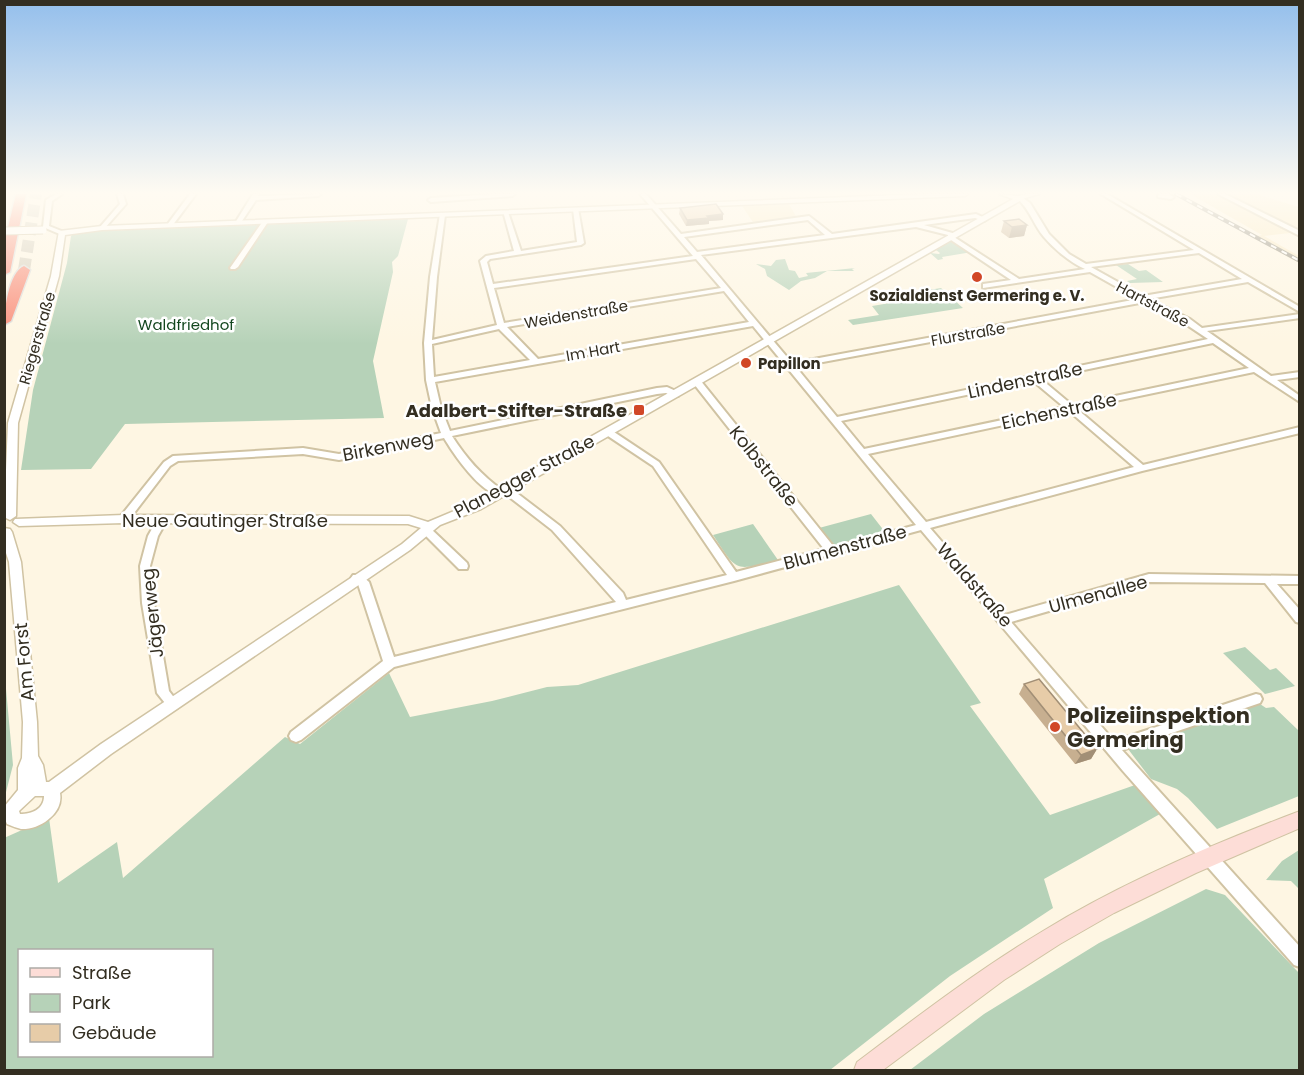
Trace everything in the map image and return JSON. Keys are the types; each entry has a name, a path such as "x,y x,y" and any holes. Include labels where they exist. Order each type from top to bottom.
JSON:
{"highway":[{"path":"4,272 10,244"},
{"path":"4,321 24,270"}],"main road":[{"path":"865,1071 965,993 1081,920 1208,857 1299,819"}],"street":[{"name":"Riegerstraße","path":"11,518 13,423 55,276 60,244"},
{"path":"233,268 248,244"},
{"path":"437,244 428,343 430,380 446,435 464,462 569,541 619,596 623,604"},
{"path":"515,244 518,253"},
{"path":"536,361 501,326 483,261 485,258 574,244"},
{"name":"Waldstraße","path":"688,244 1112,748 1299,959"},
{"path":"491,286 776,244"},
{"name":"Planegger Straße","path":"39,790 54,797 43,814 30,821 9,823 14,805 173,704 406,547 428,528 502,491 608,432 938,244"},
{"path":"964,244 1017,281"},
{"name":"Hartstraße","path":"1055,244 1087,268 1181,317 1299,399"},
{"path":"1188,244 1299,310"},
{"path":"986,286 1200,251"},
{"name":"Flurstraße","path":"789,366 1248,280"},
{"name":"Weidenstraße","path":"428,343 501,326 725,289"},
{"path":"1201,330 1299,316"},
{"name":"Im Hart","path":"430,380 755,323"},
{"name":"Lindenstraße","path":"835,420 1215,340"},
{"name":"Eichenstraße","path":"862,452 1256,369"},
{"path":"1269,379 1299,374"},
{"path":"1035,378 1141,468"},
{"name":"Kolbstraße","path":"697,382 831,550"},
{"name":"Birkenweg","path":"124,519 166,464 176,458 303,451 335,457 657,391 667,390 675,394"},
{"name":"Blumenstraße","path":"390,663 734,577 1141,468 1299,430"},
{"path":"608,432 656,464 734,577"},
{"path":"5,533 11,518"},
{"name":"Neue Gautinger Straße","path":"11,518 409,520 428,528"},
{"name":"Jägerweg","path":"162,520 153,536 145,566 148,603 163,693 173,704"},
{"path":"428,528 463,566"},
{"name":"Am Forst","path":"5,533 15,562 30,722 30,758 26,768 39,790"},
{"path":"296,736 390,663 363,582 357,578"},
{"name":"Ulmenallee","path":"1005,620 1149,578 1299,580"},
{"path":"1268,580 1299,619"},
{"path":"1112,748 1256,699"}],"shaded area":[{"path":"1265,244 1278,244 1299,256 1299,263"}],"green space":[{"name":"Waldfriedhof","path":"70,244 401,244 398,256 392,262 393,272 373,361 384,418 125,424 91,469 21,470 33,390 67,263"},
{"path":"946,244 958,244 972,252 942,257 943,259 938,260 930,253 940,253 936,250"},
{"path":"785,259 789,270 795,271 799,278 808,276 806,273 855,268 852,269 854,271 827,271 815,278 801,281 789,290 767,276 765,269 756,264 771,266 776,260"},
{"path":"1128,264 1139,271 1146,270 1163,282 1130,283 1127,281 1137,279 1116,265"},
{"path":"941,288 963,308 853,325 848,320 879,315 872,306 908,300 904,294"},
{"path":"871,514 885,532 833,546 819,528"},
{"path":"753,524 778,560 753,566 738,566 733,563 713,535"},
{"path":"899,585 981,703 970,706 1050,815 1135,785 1160,814 1044,879 1053,908 950,976 830,1070 5,1070 4,838 49,818 58,883 117,842 123,878 285,737 300,744 389,673 410,717 492,701 547,687 578,685"},
{"path":"1245,647 1270,670 1276,668 1295,686 1265,694 1223,653"},
{"path":"4,667 13,765 5,796 4,796"},
{"path":"1260,704 1266,708 1274,707 1298,730 1299,796 1217,829 1177,789 1151,779 1128,749"},
{"path":"1299,850 1299,889 1291,881 1266,880 1282,861"},
{"path":"1206,889 1225,895 1299,973 1299,1070 910,1070 984,1014 1099,943"}],"building":[{"path":"1039,679 1097,749 1081,755 1024,684"}],"tunnel":[{"path":"24,270 28,244"}],"railway":[{"path":"1269,244 1300,261"}],"place":[{"name":"Sozialdienst Germering e. V.","path":"977,277"},
{"name":"Papillon","path":"746,363"},
{"name":"Adalbert-Stifter-Straße","path":"639,410"},
{"name":"Polizeiinspektion Germering","path":"1055,727"}]}
